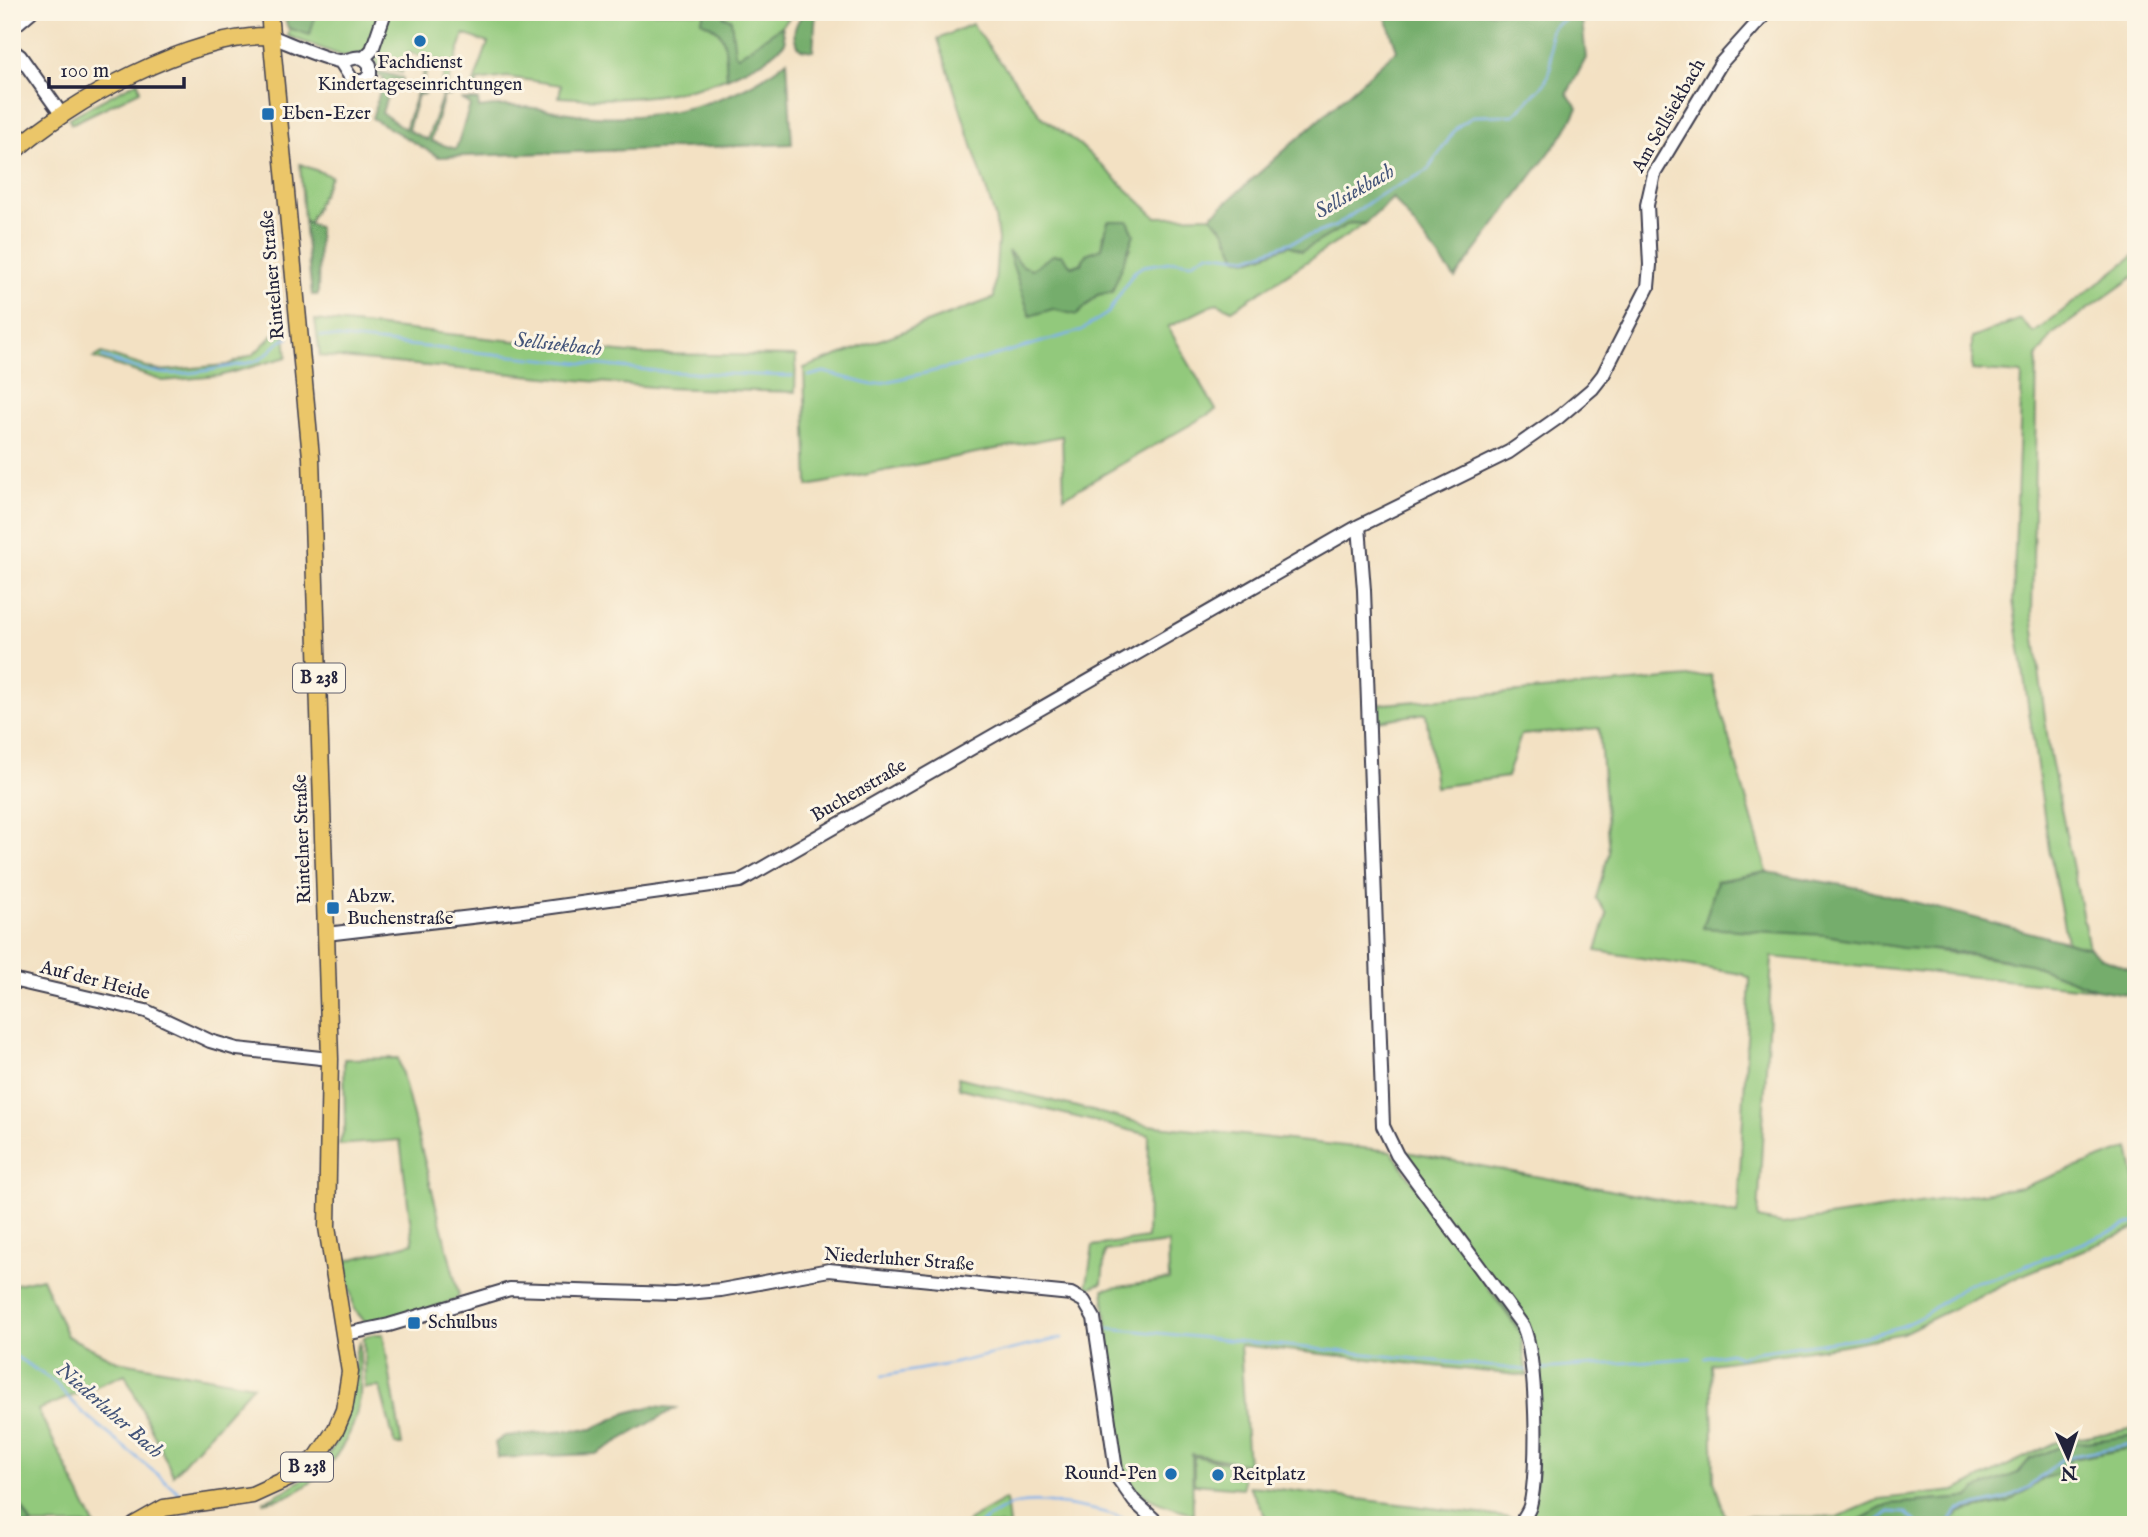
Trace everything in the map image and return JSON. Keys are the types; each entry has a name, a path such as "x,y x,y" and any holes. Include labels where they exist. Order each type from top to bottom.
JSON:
{"main road":[{"name":"Rintelner Straße","path":"134,1525 154,1512 175,1505 262,1492 298,1474 318,1456 337,1429 344,1410 349,1373 346,1334 327,1227 330,1059 311,470 269,12"},
{"path":"12,153 62,115 163,60 239,38 270,36"}],"street":[{"path":"12,28 31,12"},
{"path":"364,58 372,50 385,12"},
{"name":"Am Sellsiekbach","path":"1359,526 1509,452 1567,410 1603,375 1648,287 1650,265 1647,205 1654,174 1721,63 1767,12"},
{"path":"270,36 340,61 356,56 364,58 370,65 370,75 364,81 353,81 340,61"},
{"path":"15,56 62,115"},
{"path":"1359,526 1364,590 1383,1126 1397,1155 1523,1326 1529,1340 1533,1361 1534,1485 1529,1509 1519,1525"},
{"name":"Buchenstraße","path":"326,934 523,911 740,880 1359,526"},
{"name":"Auf der Heide","path":"12,980 146,1012 210,1041 237,1049 330,1059"},
{"name":"Niederluher Straße","path":"346,1334 389,1325 510,1289 675,1294 721,1290 828,1270 1071,1294 1084,1301 1094,1318 1117,1477 1134,1501 1160,1525"}],"green space":[{"path":"282,12 316,12 310,35 288,28"},
{"path":"292,12 795,12 782,26 785,43 734,74 707,85 678,92 589,99 559,97 561,85 507,77 477,81 476,90 471,91 488,43 464,34 448,83 442,82 447,63 430,59 424,80 422,79 427,58 408,52 402,73 375,65 374,57 358,54 342,56 288,36"},
{"path":"705,12 723,12 724,17 731,19 735,54 738,56 782,26 785,43 765,60 727,78 722,36 701,21"},
{"path":"804,12 816,12 813,51 801,49 795,40 796,26"},
{"path":"1384,12 1592,12 1582,20 1586,58 1567,94 1578,108 1565,132 1455,278 1393,198 1365,224 1350,223 1302,251 1289,245 1250,260 1237,258 1225,231 1211,216 1397,50"},
{"path":"972,24 1042,117 1080,145 1156,217 1211,216 1225,231 1238,258 1250,260 1290,245 1302,251 1350,223 1365,224 1232,310 1217,303 1168,327 1216,410 1064,497 1062,436 808,486 804,368 994,298 998,239 995,217 938,39","holes":["1103,235 1131,248 1124,256 1112,292 1097,295 1077,315 1053,309 1009,252 1023,266 1032,270 1081,264 1086,254 1102,248"]},
{"path":"787,60 792,144 439,157 372,118 384,78 375,74 376,71 403,78 402,82 392,80 382,113 405,129 417,92 426,94 418,95 408,130 427,140 442,96 435,90 451,96 444,96 431,141 456,149 470,105 463,100 478,100 479,108 508,106 596,116 646,115 697,106 722,98 767,75"},
{"path":"138,81 140,91 71,124 69,118"},
{"path":"300,164 331,176 309,223 304,220"},
{"path":"304,221 319,228 318,295 312,295"},
{"path":"1108,221 1128,221 1134,234 1112,292 1097,295 1077,315 1053,309 1030,316 1008,251 1023,266 1032,269 1053,255 1062,255 1071,266 1081,264 1086,254 1102,248"},
{"path":"2136,254 2136,275 2053,334 2037,356 2032,614 2049,749 2089,948 2067,942 2049,849 2013,601 2022,374 1972,370 1972,338 2020,319 2034,333"},
{"path":"315,320 638,354 796,356 795,392 663,388 320,356"},
{"path":"277,331 285,332 287,357 219,376 163,381 94,358 102,353 159,371 227,365 254,354"},
{"path":"1711,675 1767,872 1717,881 1825,935 2030,964 2096,989 1772,957 1758,1219 1783,1224 2022,1187 2129,1148 2136,1182 2136,1228 2020,1276 1903,1333 1844,1345 1711,1364 1714,1480 1725,1516 1838,1517 1880,1499 1955,1491 2054,1443 2136,1428 2136,1435 2093,1441 2030,1459 2018,1473 1969,1498 1889,1504 1850,1525 1522,1525 1533,1508 1535,1353 1401,1151 1738,1214 1750,978 1742,974 1596,951 1607,914 1596,898 1609,853 1599,728 1521,735 1507,777 1435,787 1426,713 1372,722 1373,705"},
{"path":"1767,872 1865,889 2089,948 2100,957 2136,971 2136,996 2096,989 2030,964 1952,951 1902,948 1825,935 1703,928 1717,881"},
{"path":"398,1058 459,1295 455,1300 404,1318 365,1322 354,1309 345,1261 413,1243 400,1140 339,1145 345,1126 344,1059"},
{"path":"958,1077 1148,1125 1391,1151 1521,1334 1527,1376 1240,1345 1248,1464 1192,1454 1193,1514 1148,1498 1132,1484 1121,1460 1103,1289 1169,1280 1168,1243 1105,1251 1102,1283 1086,1289 1093,1246 1147,1238 1149,1135 959,1088"},
{"path":"42,1278 67,1336 117,1361 253,1385 173,1475 125,1374 38,1410 95,1525 32,1525 12,1490 12,1285"},
{"path":"383,1334 402,1445 395,1445 380,1387 365,1388 364,1337"},
{"path":"360,1342 360,1396 346,1441 327,1467 303,1488 263,1502 304,1478 328,1455 343,1424 354,1378 356,1350"},
{"path":"652,1406 676,1408 596,1454 498,1458 495,1443 504,1436 592,1429 626,1413"},
{"path":"2136,1435 2136,1447 2071,1459 2061,1473 2044,1478 2009,1502 1961,1512 1943,1525 1895,1525 1883,1519 1880,1525 1850,1525 1889,1504 1969,1498 1976,1489 2018,1473 2030,1459 2064,1445"},
{"path":"2136,1447 2136,1525 1943,1525 1961,1512 2009,1502 2044,1478 2061,1473 2071,1459"},
{"name":"Reitplatz","path":"1194,1456 1243,1466 1243,1488 1194,1484"},
{"path":"1249,1486 1512,1518 1508,1525 1270,1525"},
{"path":"12,1490 32,1525 12,1525"},
{"path":"1006,1499 1009,1525 965,1525 969,1520"}],"waterway":[{"name":"Sellsiekbach","path":"809,376 824,372 872,385 965,364 1080,331 1108,313 1134,272 1143,266 1176,261 1191,263 1208,253 1248,258 1336,226 1378,196 1427,171 1457,127 1474,116 1514,115 1545,83 1551,67 1550,32 1575,12"},
{"name":"Sellsiekbach","path":"321,336 666,372 792,376"},
{"name":"Sellsiekbach","path":"102,357 150,371 190,373 254,361 289,338"},
{"path":"1705,1358 1730,1353 1741,1357 1755,1352 1863,1337 1902,1326 1921,1317 1969,1283 1997,1277 2136,1222"},
{"path":"1108,1328 1526,1370"},
{"path":"882,1376 950,1364 1062,1338"},
{"name":"Niederluher Bach","path":"12,1354 53,1381 82,1412 182,1495"},
{"path":"1540,1369 1691,1358"},
{"path":"1945,1525 1959,1510 2006,1499 2029,1487 2063,1458 2136,1443"},
{"path":"978,1525 1006,1507 1029,1503 1079,1507 1113,1515 1139,1525"},
{"path":"1872,1525 1889,1512 1906,1513 1919,1525"},
{"name":"Niederluher Bach","path":"188,1515 191,1525"}],"place":[{"name":"Fachdienst Kindertageseinrichtungen","path":"420,41"},
{"name":"Eben-Ezer","path":"268,114"},
{"name":"Abzw. Buchenstraße","path":"333,908"},
{"name":"Schulbus","path":"414,1323"},
{"name":"Round-Pen","path":"1171,1474"},
{"name":"Reitplatz","path":"1218,1475"}]}
